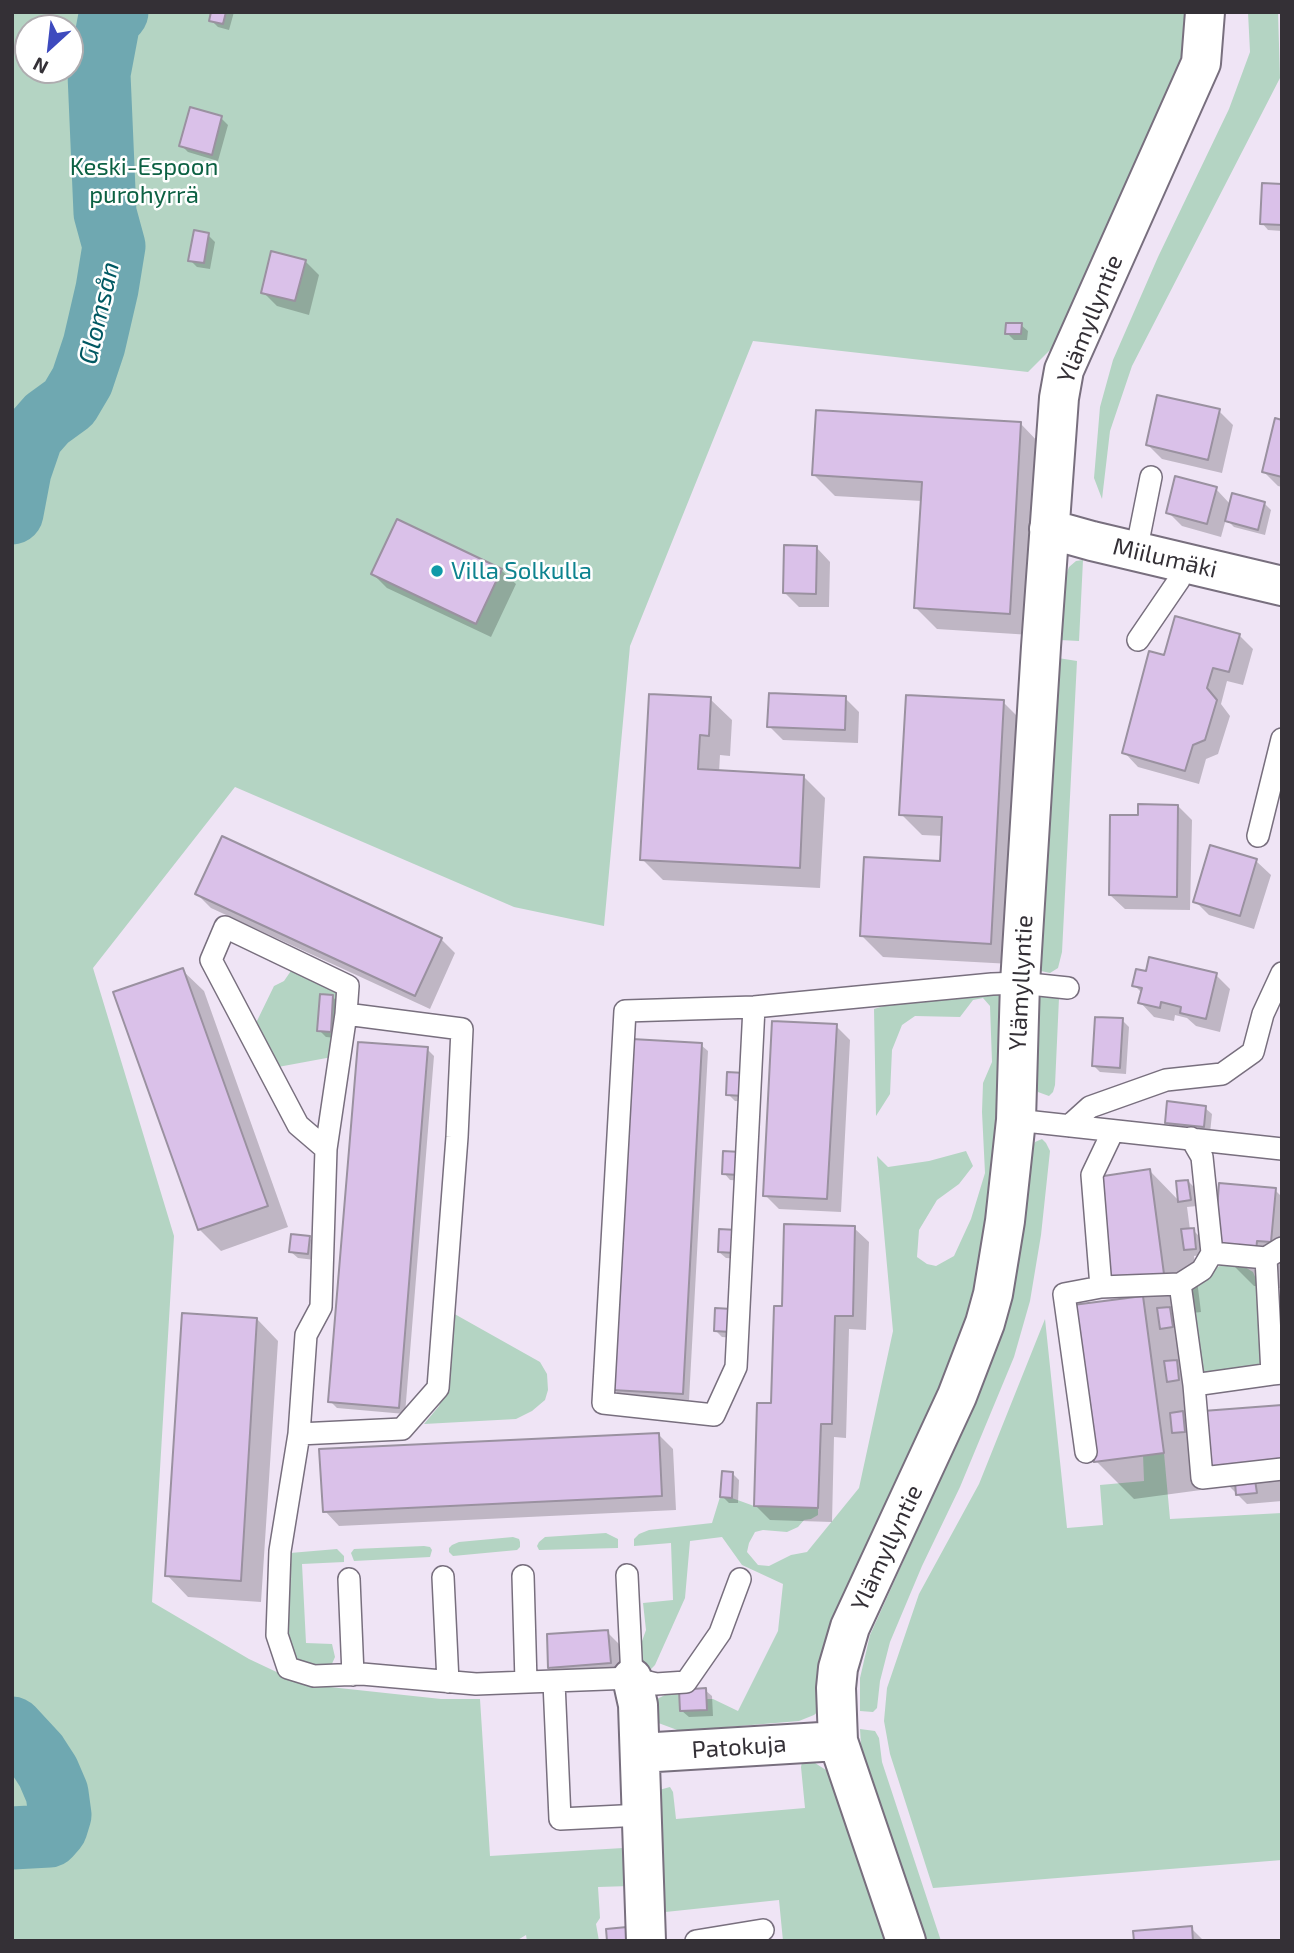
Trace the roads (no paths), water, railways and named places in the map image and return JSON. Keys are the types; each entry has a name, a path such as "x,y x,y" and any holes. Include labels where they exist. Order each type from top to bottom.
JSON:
{"street":[{"name":"Ylämyllyntie","path":"906,1941 838,1741 838,1668 846,1639 957,1396 990,1304 1005,1221 1016,1120 1020,983 1059,398 1064,370 1201,63 1205,12"},
{"name":"Miilumäki","path":"1049,529 1282,586"},
{"path":"632,1678 638,1705 646,1941"},
{"name":"Patokuja","path":"640,1753 838,1741"}],"lane":[{"path":"1136,552 1152,477"},
{"path":"1138,640 1179,580 1182,562"},
{"path":"1258,836 1282,739"},
{"path":"326,1149 298,1125 211,960 225,927 348,986 326,1149 321,1307 306,1335 299,1434 280,1551 277,1635 288,1668 314,1676 353,1675 476,1684 632,1678 656,1685 686,1682 720,1633 740,1579"},
{"path":"1069,1126 1090,1107 1167,1080 1222,1074 1252,1052 1264,1014 1282,973"},
{"path":"754,1007 736,1367 714,1415 603,1403 625,1011 754,1007 992,984 1020,983 1068,988"},
{"path":"299,1434 402,1429 438,1388 457,1137 462,1029 346,1014"},
{"path":"1016,1120 1282,1149"},
{"path":"1101,1287 1092,1175 1114,1131"},
{"path":"1086,1452 1064,1294 1101,1287 1180,1284 1202,1270 1212,1253 1202,1157 1191,1138"},
{"path":"1194,1385 1277,1374 1274,1253 1212,1253"},
{"path":"1180,1284 1194,1385 1202,1478 1282,1469"},
{"path":"627,1575 632,1678"},
{"path":"523,1576 526,1682"},
{"path":"443,1577 448,1682"},
{"path":"349,1579 353,1675"},
{"path":"554,1682 560,1819 642,1815"},
{"path":"695,1941 763,1930"}],"waterway":[{"name":"Glomsån","path":"12,513 20,471 32,436 47,419 69,403 82,381 94,345 107,289 114,246 105,213 99,74 109,21 117,12"},
{"name":"Glomsån","path":"12,1728 37,1755 48,1772 57,1793 60,1815 56,1828 49,1836 12,1838"}],"place":[{"name":"Villa Solkulla","path":"437,571"}],"park label":[{"name":"Keski-Espoon purohyrrä","path":"144,181"}]}
